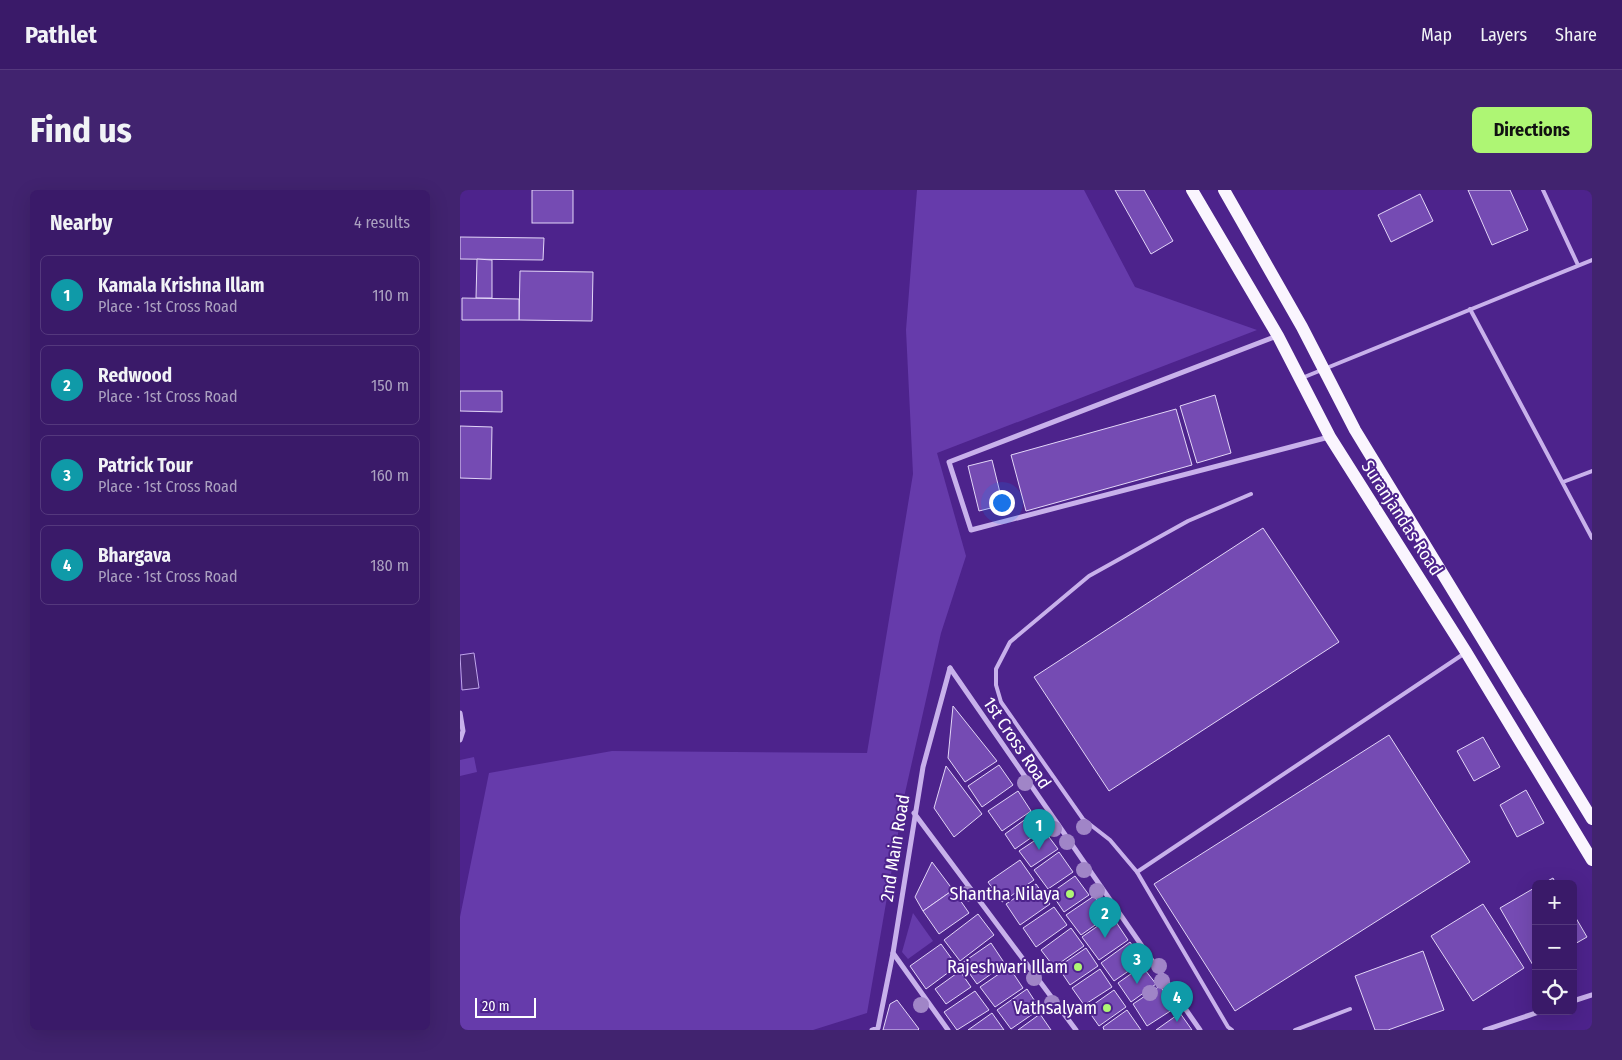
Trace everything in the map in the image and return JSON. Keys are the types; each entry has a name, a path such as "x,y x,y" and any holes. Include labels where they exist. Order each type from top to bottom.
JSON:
{"main road":[{"name":"Suranjandas Road","path":"1192,190 1278,336 1330,437 1466,652 1592,860"},
{"name":"Suranjandas Road","path":"1224,190 1302,327 1355,430 1592,819"}],"street":[{"path":"1278,336 949,462 971,530 1330,437"},
{"name":"2nd Main Road","path":"872,1030 878,1028 923,767 950,668"},
{"name":"1st Cross Road","path":"950,668 1200,1030"},
{"path":"460,713 463,731 460,740"},
{"path":"914,813 1076,1030"},
{"path":"892,954 948,1030"},
{"path":"1577,1000 1592,995"},
{"path":"1485,1030 1532,1014"}],"lane":[{"path":"1543,190 1578,265"},
{"path":"1300,379 1592,260"},
{"path":"1470,309 1592,538"},
{"path":"1563,482 1592,471"},
{"path":"1232,1030 1228,1027 1137,872 1110,840 1083,819 1007,709 996,685 996,668 1010,642 1089,576 1188,522 1251,494"},
{"path":"1137,872 1466,652"},
{"path":"1295,1030 1350,1009"}],"shaded area":[{"path":"917,190 1084,190 1135,287 1257,330 937,453 966,556 941,633 905,793 867,1013 813,1030 460,1030 460,917 489,773 612,751 867,753 913,474 906,330"},
{"path":"474,653 479,688 462,690 460,655"},
{"path":"474,757 477,772 460,776 460,760"},
{"path":"913,913 933,941 908,959 902,952"}],"building":[{"path":"532,190 573,190 573,223 532,223"},
{"path":"1115,190 1144,190 1173,241 1151,254"},
{"path":"1468,190 1510,190 1528,230 1492,245"},
{"path":"1420,194 1433,221 1391,242 1378,215"},
{"path":"460,237 544,238 543,260 460,259"},
{"path":"477,259 492,260 492,298 476,298"},
{"path":"520,271 593,272 592,321 519,320"},
{"path":"462,298 519,299 519,320 462,320"},
{"path":"460,391 502,391 502,412 460,411"},
{"path":"1215,395 1231,453 1197,463 1180,406"},
{"path":"1176,409 1192,465 1026,511 1011,455"},
{"path":"460,426 492,427 491,479 460,478"},
{"path":"992,460 1003,505 979,511 968,466"},
{"path":"1263,528 1339,642 1109,791 1034,677"},
{"path":"953,706 997,761 965,782 948,758"},
{"path":"1389,735 1470,862 1235,1011 1154,884"},
{"path":"1483,737 1500,767 1474,781 1457,751"},
{"path":"999,765 1013,785 982,807 968,786"},
{"path":"946,766 982,814 954,837 934,808"},
{"path":"1526,790 1544,823 1517,837 1500,805"},
{"path":"1018,791 1031,811 1002,831 988,811"},
{"path":"1034,813 1045,828 1015,849 1005,834"},
{"path":"1046,833 1058,849 1031,867 1019,851"},
{"path":"1059,852 1073,872 1048,889 1034,870"},
{"path":"1020,860 1034,880 1002,902 988,882"},
{"path":"932,862 953,890 923,911 915,897"},
{"name":"Shantha Nilaya","path":"1075,876 1089,895 1064,912 1051,893"},
{"path":"1036,884 1050,904 1020,925 1006,904"},
{"path":"1532,889 1532,964 1500,908"},
{"path":"953,890 969,913 939,934 923,911"},
{"path":"1094,896 1108,916 1081,935 1066,915"},
{"path":"1483,904 1524,968 1473,1001 1431,936"},
{"path":"1054,907 1067,925 1036,947 1023,928"},
{"path":"978,914 994,935 960,961 944,940"},
{"path":"1112,916 1128,940 1099,960 1082,937"},
{"path":"1577,920 1587,937 1577,943"},
{"path":"1071,928 1084,946 1054,967 1041,950"},
{"path":"1130,942 1143,961 1114,981 1101,963"},
{"path":"991,943 1005,964 977,984 962,963"},
{"path":"941,944 957,966 926,989 910,966"},
{"name":"Rajeshwari Illam","path":"1086,948 1098,966 1070,985 1058,967"},
{"path":"1423,951 1444,1010 1388,1030 1375,1030 1355,976"},
{"path":"1142,966 1156,984 1131,1002 1118,983"},
{"path":"1009,967 1023,988 995,1007 980,987"},
{"path":"1100,969 1112,987 1084,1005 1072,988"},
{"path":"960,971 971,987 946,1004 935,989"},
{"path":"1160,986 1175,1008 1147,1026 1133,1004"},
{"path":"1027,989 1040,1009 1011,1029 997,1010"},
{"name":"Vathsalyam","path":"1114,990 1126,1007 1099,1026 1087,1009"},
{"path":"975,991 989,1010 957,1030 944,1012"},
{"path":"897,1000 918,1030 883,1030 890,1004"},
{"path":"1127,1010 1141,1030 1104,1030 1103,1027"},
{"path":"992,1013 1004,1030 968,1030"},
{"path":"1180,1013 1192,1030 1156,1030"},
{"path":"1040,1014 1051,1030 1018,1030"}],"place":[{"name":"Kamala Krishna Illam","path":"1039,850"},
{"name":"Shantha Nilaya","path":"1070,894"},
{"name":"Redwood","path":"1105,938"},
{"name":"Rajeshwari Illam","path":"1078,967"},
{"name":"Patrick Tour","path":"1137,984"},
{"name":"Vathsalyam","path":"1107,1008"},
{"name":"Bhargava","path":"1177,1022"}]}
